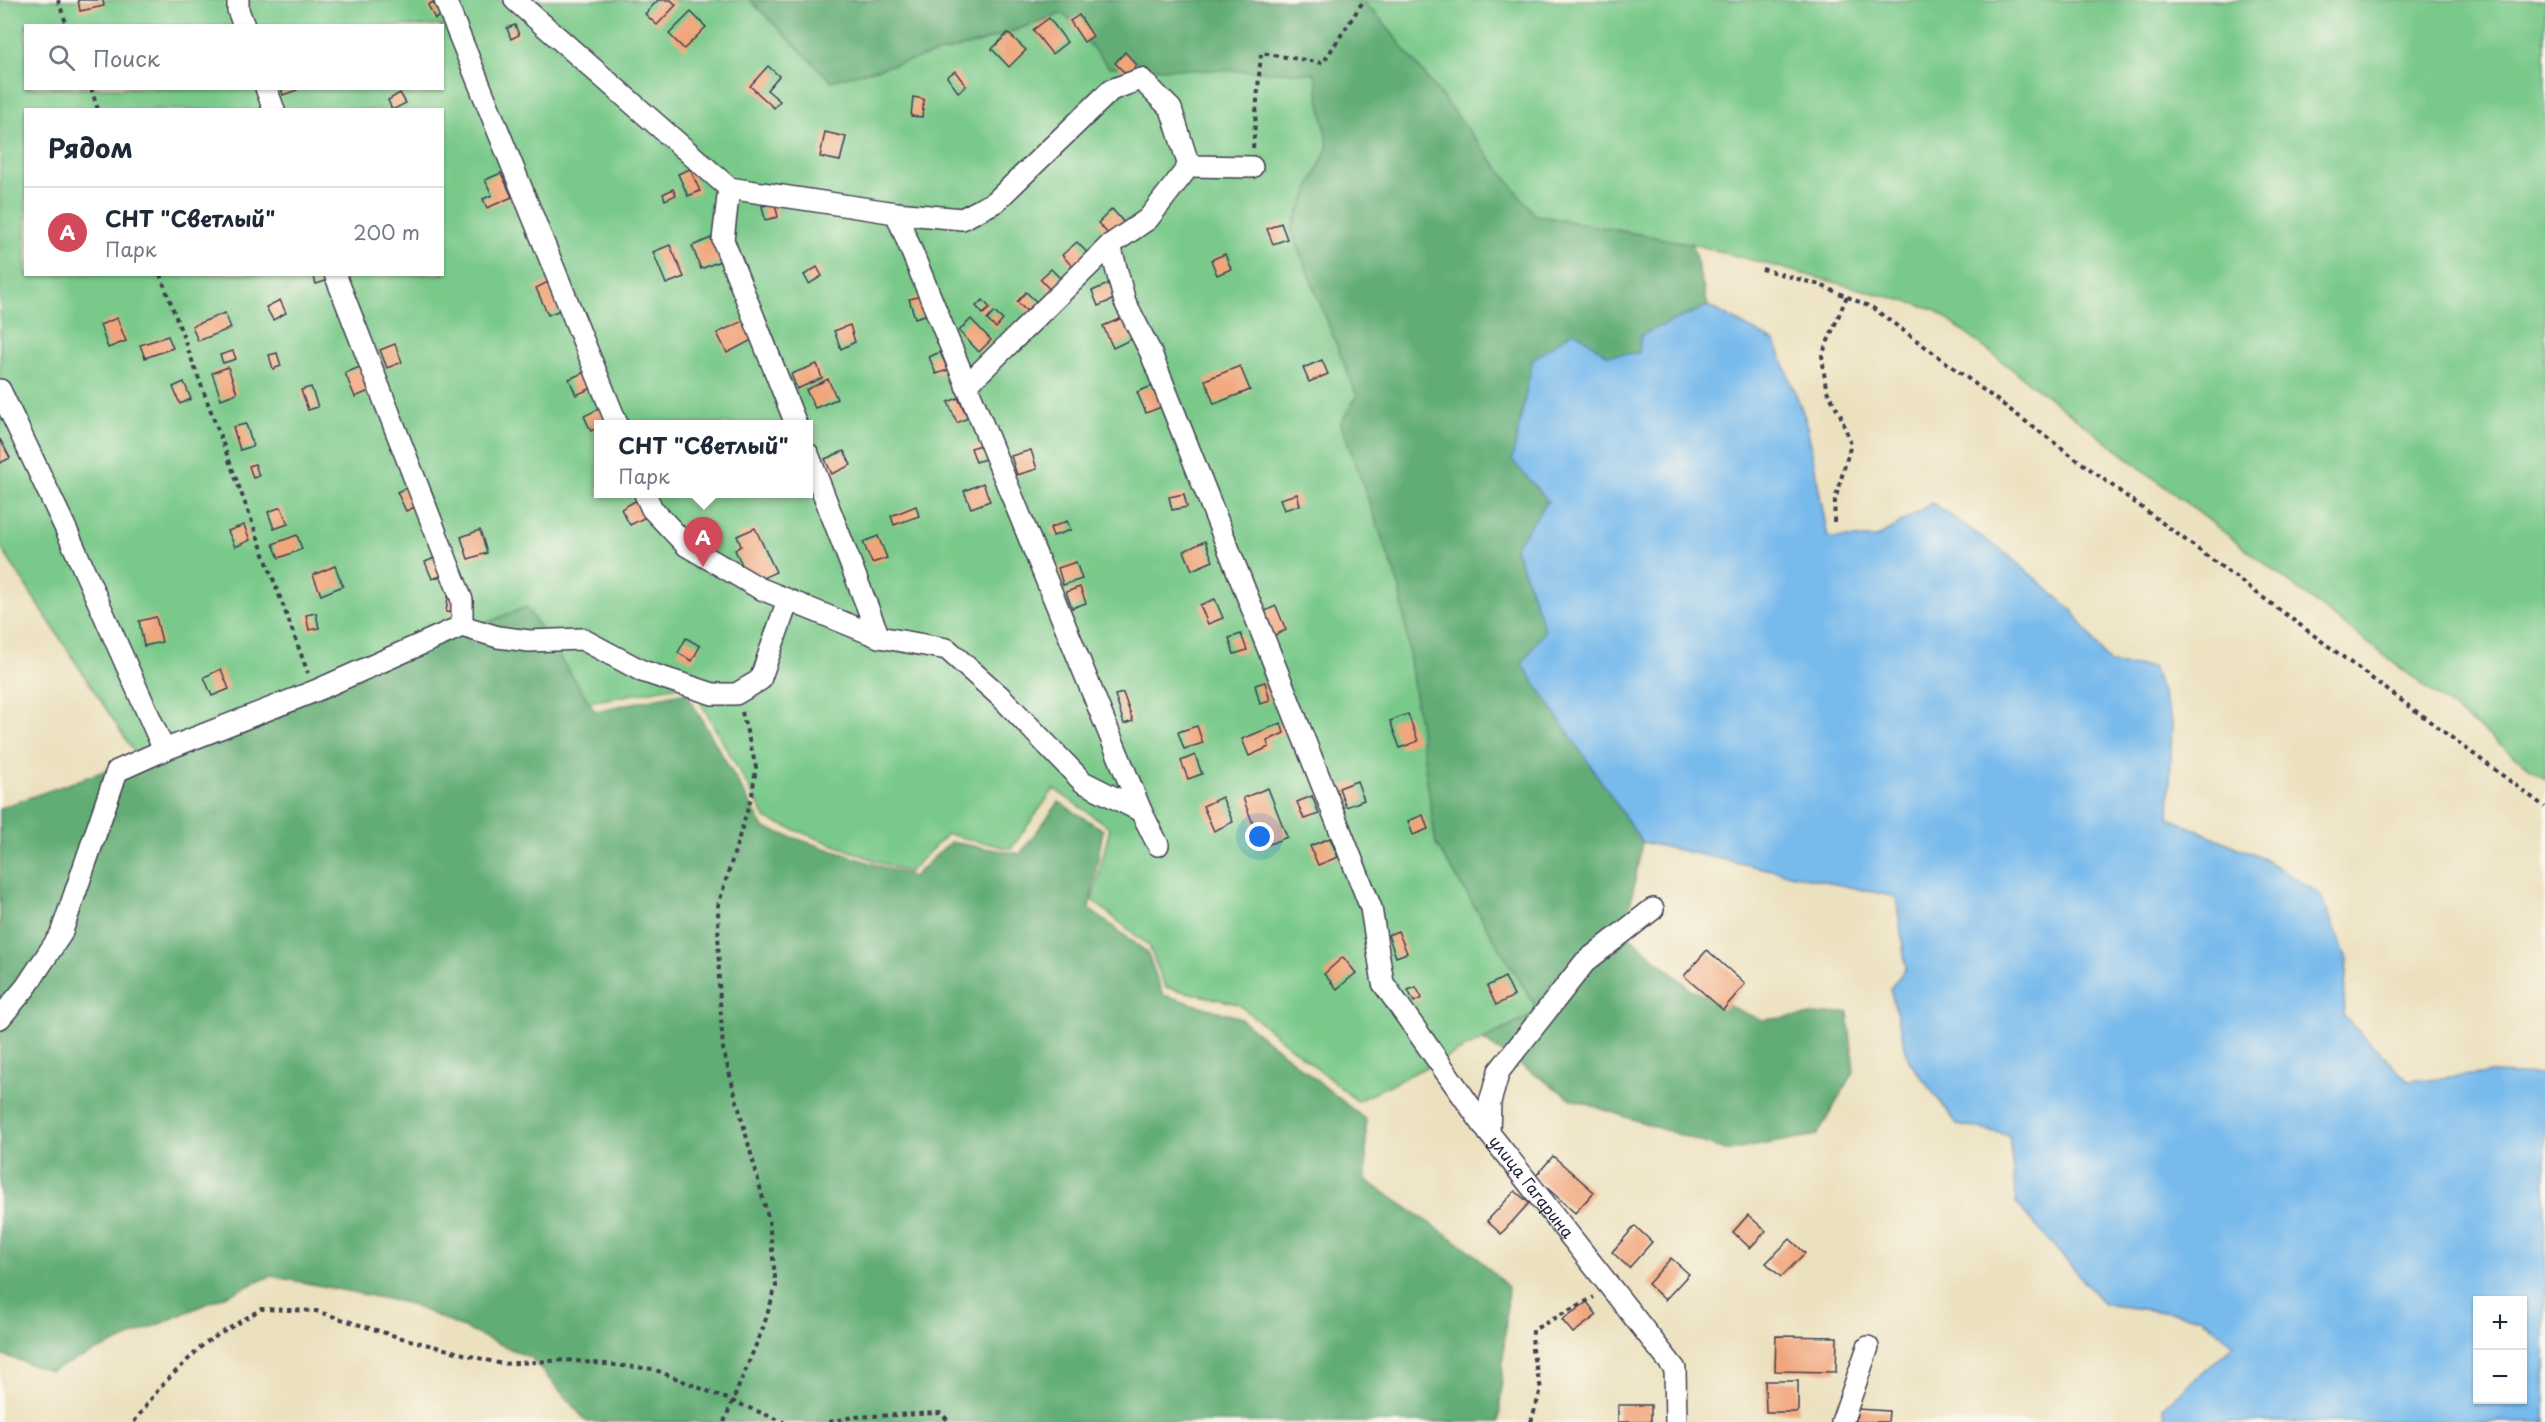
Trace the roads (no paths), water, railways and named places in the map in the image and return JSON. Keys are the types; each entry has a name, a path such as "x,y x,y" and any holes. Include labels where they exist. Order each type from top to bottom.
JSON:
{"street":[{"path":"238,0 238,10 243,24"},
{"path":"445,0 615,420"},
{"path":"515,0 729,188 896,213 962,219 995,202 1111,90 1141,79 1171,109 1189,166"},
{"path":"267,90 273,108"},
{"path":"1189,166 1252,167"},
{"path":"966,386 1110,245 1148,219 1189,166"},
{"path":"729,188 723,240 794,420"},
{"path":"896,213 1141,811 1158,844"},
{"path":"1110,245 1125,302 1150,351 1371,908 1383,983 1489,1133"},
{"path":"336,276 462,600 462,626"},
{"path":"0,390 65,527 164,750"},
{"path":"813,467 879,637"},
{"path":"647,498 652,509 687,546 759,588 879,637 947,649 1002,698 1083,782 1141,811"},
{"path":"0,1018 26,987 61,934 117,771 164,750 315,691 462,626 498,638 529,641 582,639 642,670 713,694 736,694 760,680 788,600"},
{"name":"улица Гагарина","path":"1653,909 1585,962 1499,1071 1490,1102 1489,1133 1676,1369 1676,1422"},
{"path":"1842,1422 1868,1347"}],"water":[{"path":"1708,306 1775,342 1806,420 1828,538 1877,538 1932,503 2008,555 2073,611 2110,664 2153,667 2172,721 2169,818 2262,858 2320,894 2347,959 2343,1016 2409,1081 2491,1073 2545,1075 2545,1422 2166,1422 2163,1407 2234,1345 2201,1317 2104,1304 2016,1203 2009,1135 1957,1124 1909,1061 1890,989 1906,968 1896,897 1642,842 1522,664 1545,630 1515,547 1548,501 1512,460 1533,359 1574,331 1607,355 1639,353 1641,335"}],"place":[{"name":"СНТ \"Светлый\"","path":"703,567"}]}
